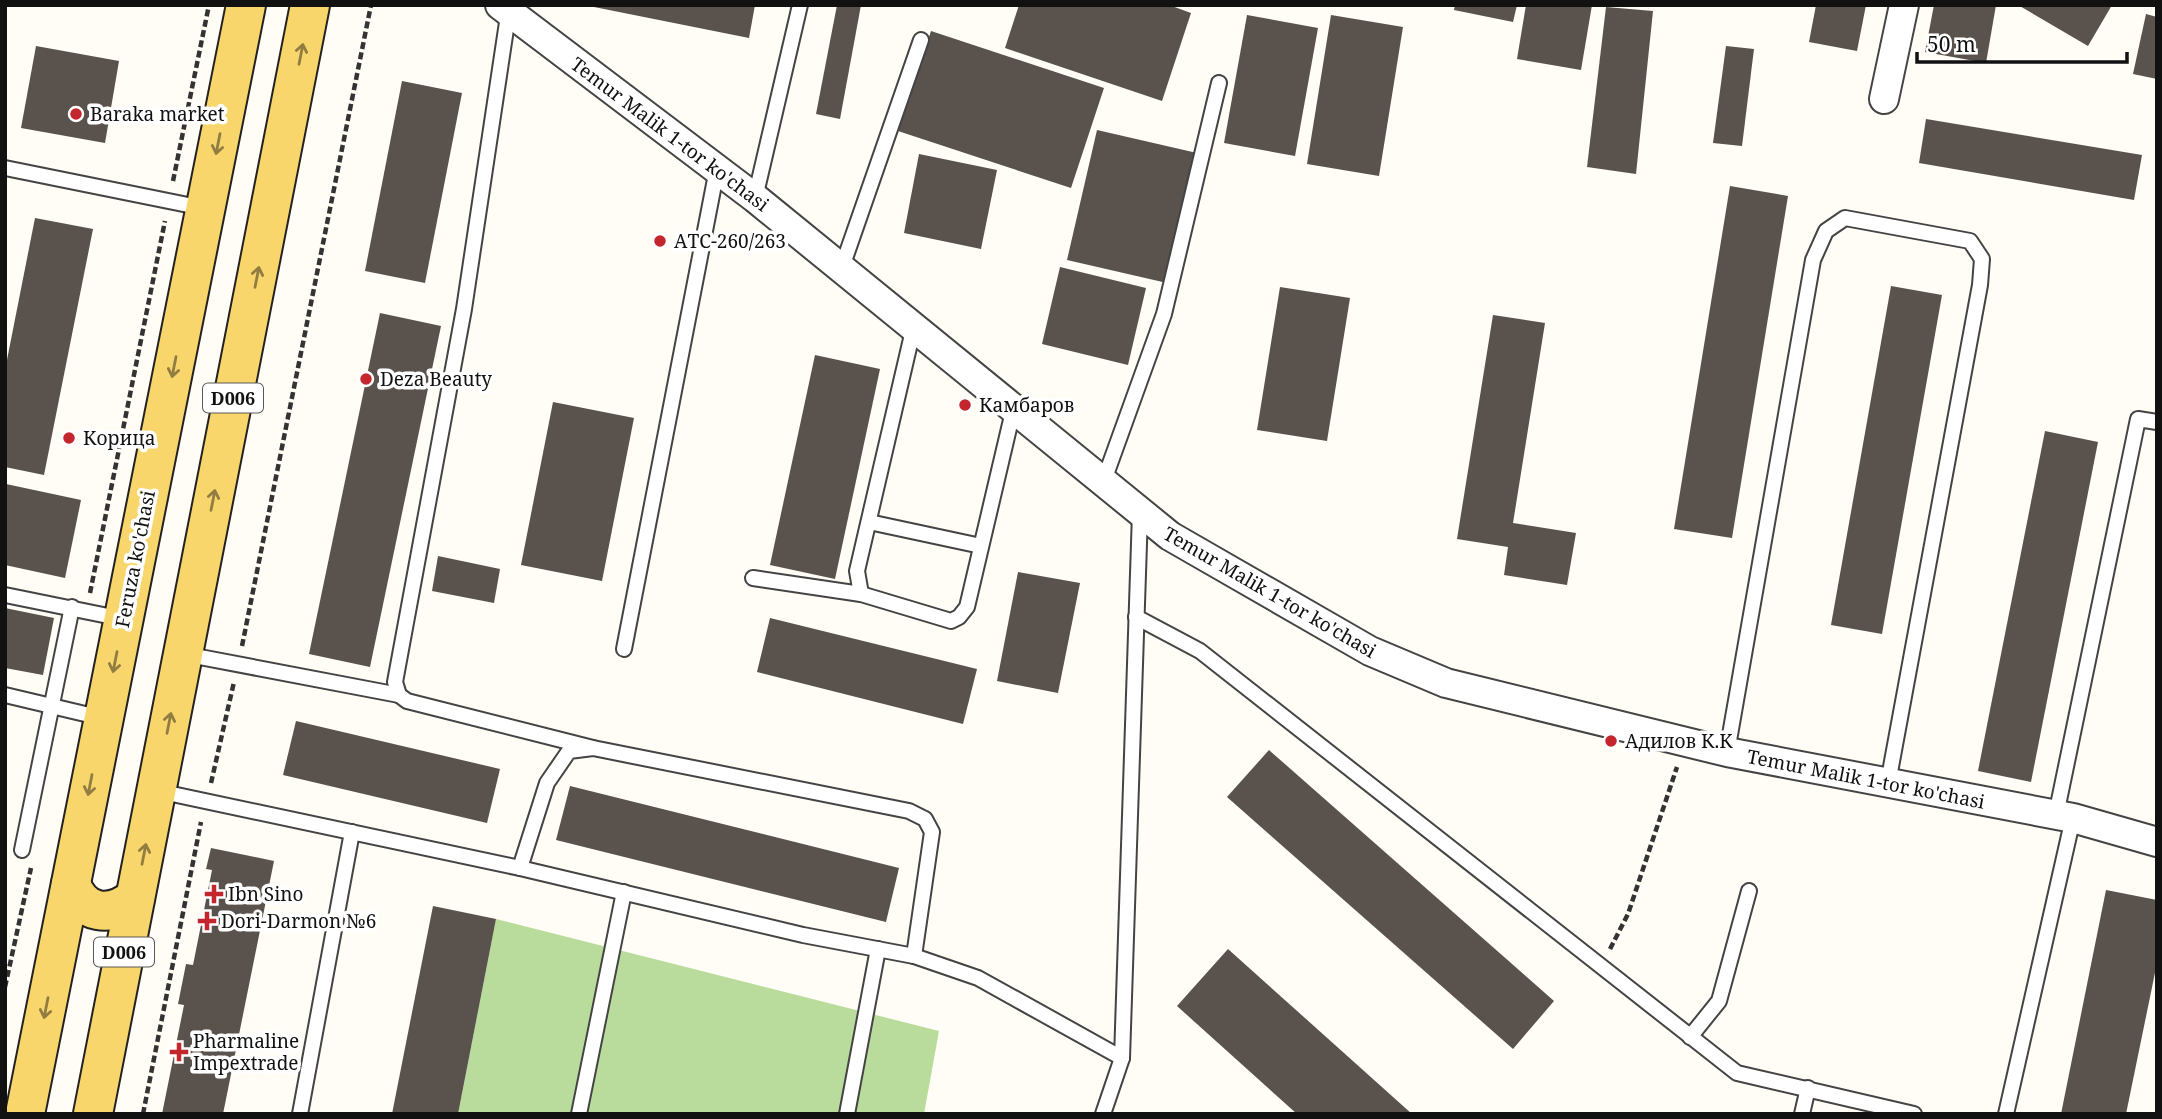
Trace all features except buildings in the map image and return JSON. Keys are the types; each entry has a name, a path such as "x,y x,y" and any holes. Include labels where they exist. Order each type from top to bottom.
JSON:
{"main road":[{"name":"Feruza ko'chasi","path":"24,1114 246,5"},
{"name":"D006","path":"93,1114 310,5"},
{"path":"71,884 82,902 98,912 117,910 135,898"}],"street":[{"path":"1884,99 1904,5"},
{"name":"Temur Malik 1-tor ko'chasi","path":"506,7 915,325 1170,536 1291,608 1409,669 1446,683 1727,752 2064,817 2157,841"}],"lane":[{"path":"755,198 800,5"},
{"path":"399,695 394,682 464,309 506,7"},
{"path":"842,267 921,40"},
{"path":"1103,483 1164,314 1219,83"},
{"path":"5,168 206,208"},
{"path":"624,649 717,169"},
{"path":"1727,752 1814,260 1826,231 1845,218 1970,241 1982,259 1980,285 1888,783"},
{"path":"861,594 857,571 915,325"},
{"path":"753,578 861,594 951,621 959,617 967,607 1014,407"},
{"path":"2006,1114 2138,419 2157,422"},
{"path":"1103,1114 1122,1058 1140,512"},
{"path":"869,522 981,546"},
{"path":"5,595 124,619"},
{"path":"28,852 51,705 79,609"},
{"path":"1136,617 1200,651 1737,1073 1914,1114"},
{"path":"183,654 399,695 407,701 593,748 909,811 925,819 932,832 914,956"},
{"path":"5,695 104,718"},
{"path":"520,868 547,783 569,751 593,748"},
{"path":"156,790 520,868 803,935 914,956 978,978 1122,1058"},
{"path":"300,1114 352,832"},
{"path":"1690,1037 1719,1000 1749,891"},
{"path":"579,1114 624,892"},
{"path":"847,1114 878,949"},
{"path":"1802,1114 1808,1088"}],"path":[{"path":"79,609 169,201 209,5"},
{"path":"143,1114 207,800 238,665 371,5"},
{"path":"1601,965 1628,914 1686,742"},
{"path":"5,987 28,852"}],"green space":[{"path":"496,919 939,1031 924,1114 458,1114"}],"place":[{"name":"Baraka market","path":"76,114"},
{"name":"АТС-260/263","path":"660,241"},
{"name":"Deza Beauty","path":"366,379"},
{"name":"Камбаров","path":"965,405"},
{"name":"Корица","path":"69,438"},
{"name":"Адилов К.К","path":"1611,741"},
{"name":"Ibn Sino","path":"214,894"},
{"name":"Dori-Darmon №6","path":"207,921"},
{"name":"Pharmaline Impextrade","path":"179,1052"}]}
